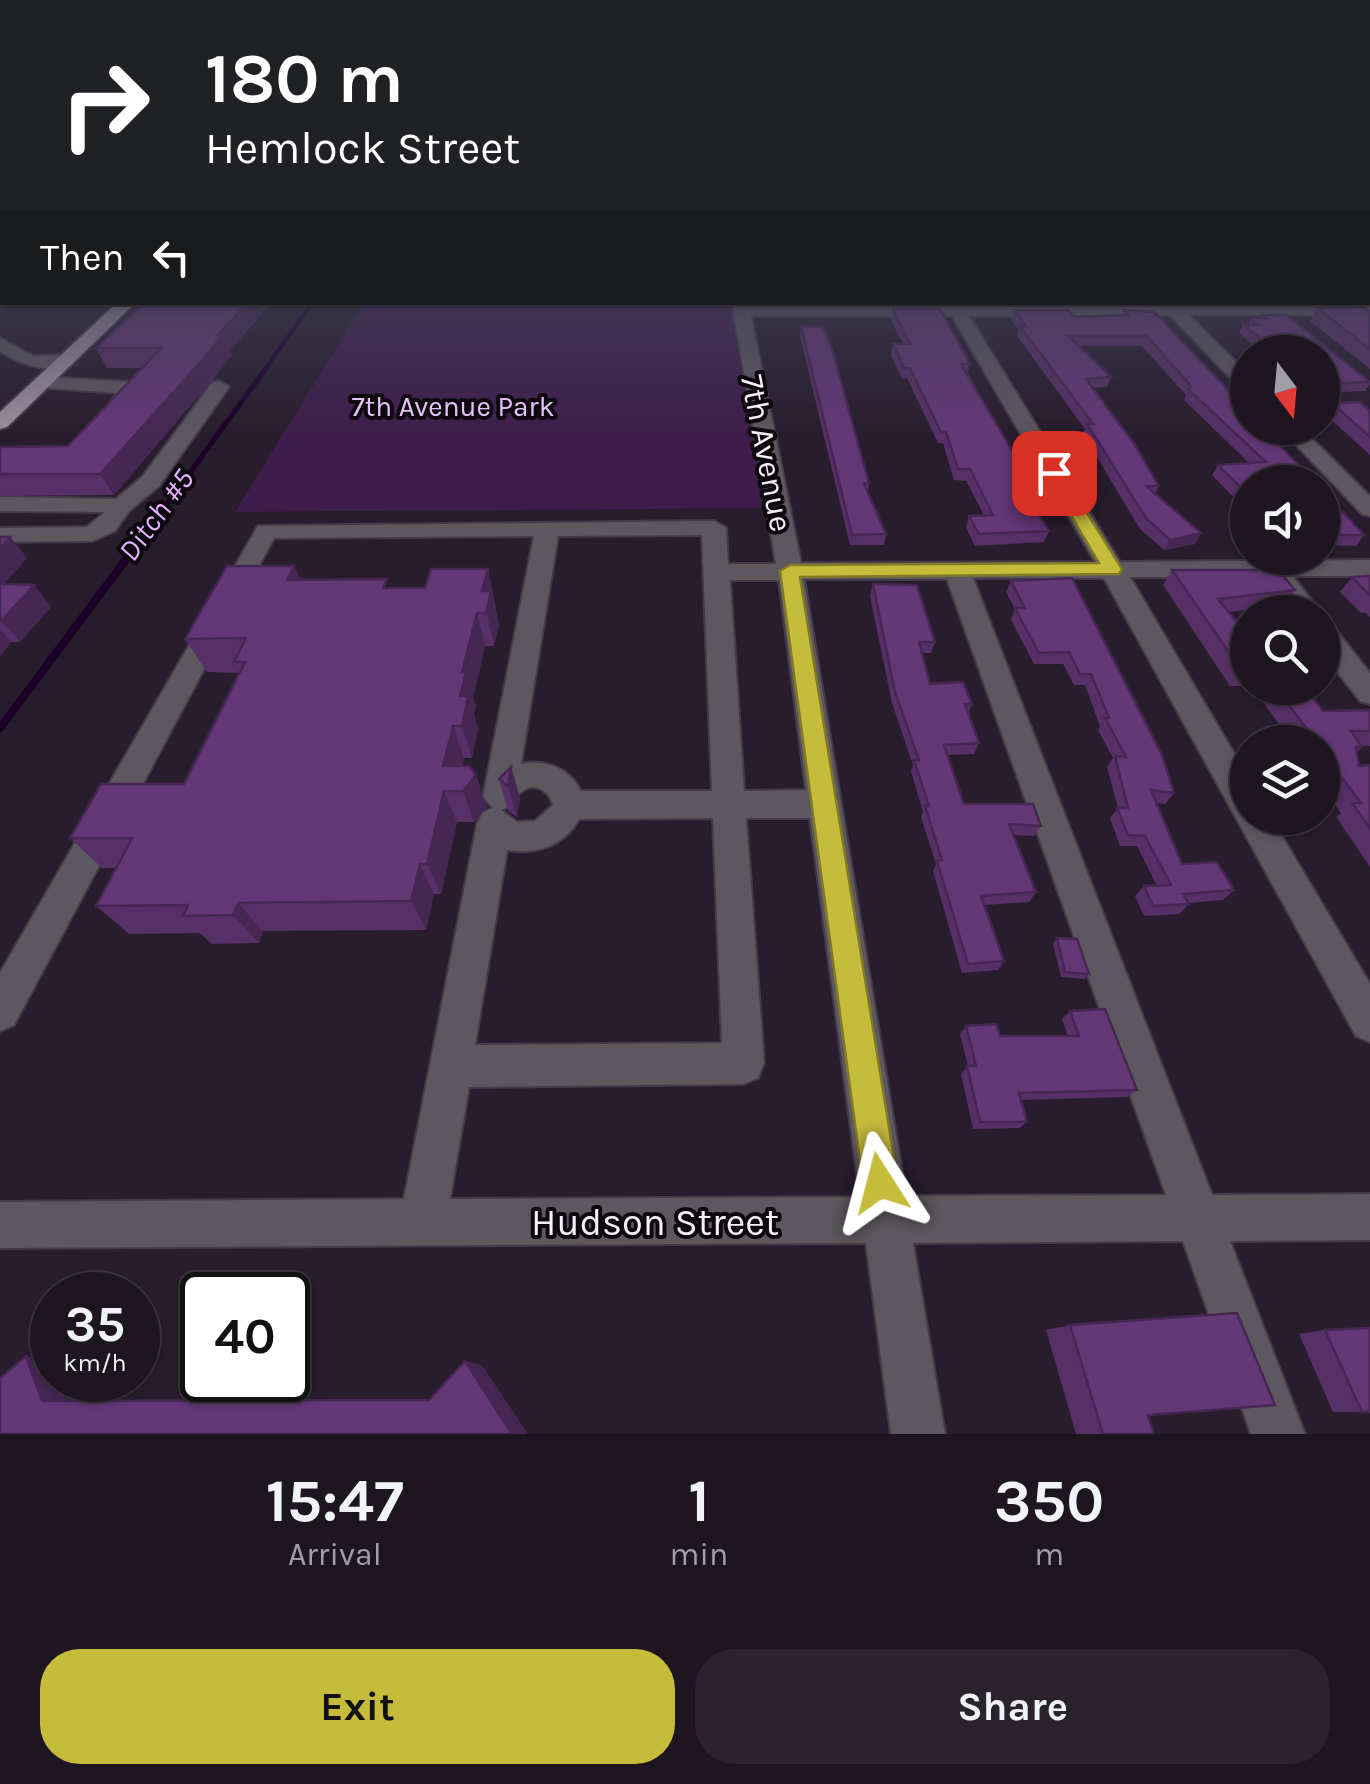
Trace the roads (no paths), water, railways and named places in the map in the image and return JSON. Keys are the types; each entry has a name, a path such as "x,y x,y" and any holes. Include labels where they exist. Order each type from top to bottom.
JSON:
{"main road":[{"path":"4,416 125,305"}],"street":[{"path":"1171,306 1230,366"},
{"path":"740,307 1171,306 1370,310"},
{"name":"7th Avenue","path":"740,307 790,571 918,1434"},
{"path":"955,307 1230,776"},
{"path":"1282,310 1311,335"},
{"path":"0,343 29,362 67,360"},
{"path":"42,384 132,388 95,430"},
{"path":"0,535 92,534 107,526 117,510 151,481 219,388"},
{"path":"1307,445 1370,509"},
{"path":"0,504 113,505 117,510"},
{"path":"0,1011 266,530 714,528 743,1063 451,1066"},
{"path":"423,1223 547,529"},
{"path":"716,572 1230,568"},
{"path":"1340,568 1370,568"},
{"path":"957,570 1278,1434"},
{"path":"1279,575 1294,595"},
{"path":"1340,655 1370,693"},
{"path":"519,776 548,776 560,782 569,805 565,818 540,836 509,836 497,808 519,776"},
{"path":"569,805 824,804"},
{"path":"1264,835 1370,1022"},
{"name":"Hudson Street","path":"0,1225 1370,1217"}],"waterway":[{"name":"Ditch #5","path":"265,369 311,305"},
{"name":"Ditch #5","path":"140,541 267,367"},
{"name":"Ditch #5","path":"0,728 142,538"}],"park label":[{"name":"7th Avenue Park","path":"453,406"}]}
